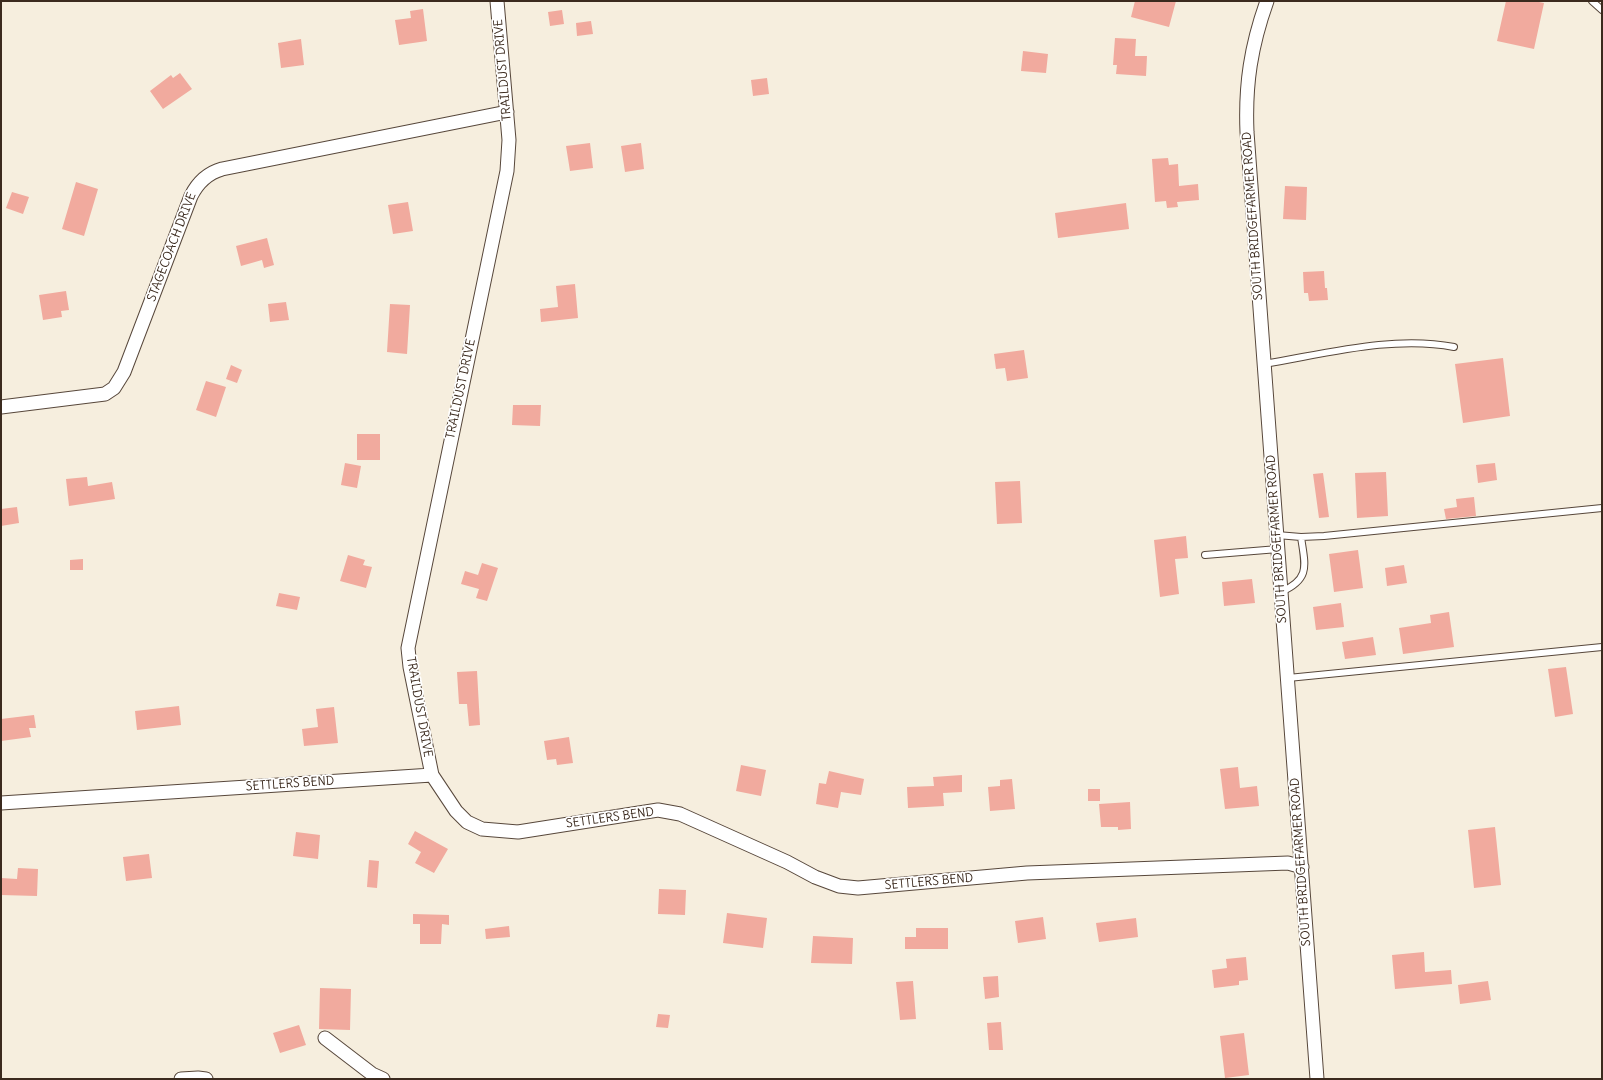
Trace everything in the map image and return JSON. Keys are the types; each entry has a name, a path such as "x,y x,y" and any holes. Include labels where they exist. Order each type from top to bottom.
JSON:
{"street":[{"name":"TRAILDUST DRIVE","path":"432,775 410,667 408,648 507,171 509,140 497,1"},
{"name":"SOUTH BRIDGEFARMER ROAD","path":"1267,1 1250,58 1246,108 1317,1079"},
{"name":"STAGECOACH DRIVE","path":"1,407 105,394 114,388 124,372 194,189 208,175 222,169 507,112"},
{"name":"SETTLERS BEND","path":"1,803 432,775 456,811 467,822 482,829 518,832 658,810 680,814 787,862 814,877 839,886 858,888 1027,873 1288,863 1302,867"},
{"path":"325,1038 372,1074 383,1079"},
{"path":"181,1079 206,1079"}],"lane":[{"path":"1592,1 1602,10"},
{"path":"1264,364 1397,344 1440,344 1454,347"},
{"path":"1277,535 1301,537 1602,508"},
{"path":"1281,592 1294,587 1303,576 1304,564 1301,537"},
{"path":"1205,555 1278,549"},
{"path":"1288,678 1602,647"}],"building":[{"path":"1135,1 1176,1 1169,27 1131,17"},
{"path":"1506,1 1534,1 1544,3 1534,49 1497,41"},
{"path":"423,9 427,41 399,45 395,20 411,18 410,11"},
{"path":"562,10 564,24 550,26 548,12"},
{"path":"591,21 593,34 577,36 576,23"},
{"path":"1115,38 1136,39 1135,56 1147,56 1146,76 1116,74 1117,65 1113,65"},
{"path":"301,39 304,65 281,68 278,43"},
{"path":"1023,51 1048,54 1046,73 1021,71"},
{"path":"180,73 192,89 163,109 150,91 171,75 173,78"},
{"path":"767,78 769,94 753,96 751,80"},
{"path":"590,143 593,168 570,171 566,146"},
{"path":"641,143 644,169 625,172 621,146"},
{"path":"1168,158 1169,165 1178,164 1179,186 1198,184 1199,200 1177,202 1178,207 1167,208 1166,201 1155,202 1152,159"},
{"path":"76,182 98,189 84,236 62,229"},
{"path":"1285,186 1307,187 1306,220 1283,219"},
{"path":"12,192 29,197 23,214 6,208"},
{"path":"408,202 413,231 393,234 388,205"},
{"path":"1126,203 1129,229 1058,238 1055,213"},
{"path":"267,238 274,265 264,268 262,260 241,266 236,246"},
{"path":"1324,271 1325,288 1327,288 1328,300 1309,301 1308,293 1304,293 1303,272"},
{"path":"575,284 578,318 541,322 540,309 558,307 556,286"},
{"path":"66,291 69,310 61,311 62,317 43,320 39,295"},
{"path":"286,302 289,320 270,322 268,304"},
{"path":"390,304 410,305 407,354 387,352"},
{"path":"1024,350 1028,378 1007,381 1005,368 996,369 994,354"},
{"path":"1503,358 1510,416 1463,423 1455,364"},
{"path":"231,365 242,370 237,383 226,379"},
{"path":"206,381 226,387 216,417 196,410"},
{"path":"513,405 541,405 540,426 512,425"},
{"path":"357,434 380,434 380,460 357,460"},
{"path":"345,463 361,466 357,488 341,485"},
{"path":"1495,463 1497,480 1478,483 1476,465"},
{"path":"1386,472 1388,516 1357,518 1355,473"},
{"path":"1323,473 1329,517 1319,518 1313,474"},
{"path":"87,477 88,486 112,482 115,499 69,506 66,479"},
{"path":"1020,481 1022,523 997,524 995,482"},
{"path":"1474,497 1476,516 1446,519 1444,509 1457,507 1456,499"},
{"path":"17,507 19,523 1,526 1,509"},
{"path":"1186,536 1188,558 1175,559 1179,594 1160,597 1154,540"},
{"path":"1358,550 1363,588 1334,592 1329,554"},
{"path":"348,555 365,560 363,565 372,567 366,588 340,581"},
{"path":"83,559 83,570 70,570 70,560"},
{"path":"482,563 498,568 487,601 476,598 479,589 461,584 465,571 478,575"},
{"path":"1404,565 1407,583 1387,586 1385,568"},
{"path":"1252,579 1255,603 1224,606 1222,582"},
{"path":"279,593 300,597 297,610 276,606"},
{"path":"1341,603 1344,627 1316,630 1313,607"},
{"path":"1449,612 1454,647 1403,654 1399,628 1431,623 1430,615"},
{"path":"1373,637 1376,655 1345,659 1342,642"},
{"path":"1566,667 1573,714 1555,717 1548,669"},
{"path":"477,671 480,725 469,726 467,704 459,704 457,672"},
{"path":"179,706 181,725 137,730 135,711"},
{"path":"334,707 338,743 304,746 302,729 318,727 316,709"},
{"path":"34,715 36,728 29,728 31,737 1,741 1,719"},
{"path":"569,737 573,763 557,765 556,759 547,760 544,741"},
{"path":"741,765 766,770 761,796 736,791"},
{"path":"1238,767 1240,788 1257,786 1259,806 1225,809 1220,769"},
{"path":"829,771 864,779 861,795 841,792 838,808 816,804 819,783 826,784"},
{"path":"962,775 962,792 943,793 944,806 908,808 907,787 934,786 933,777"},
{"path":"1012,779 1015,809 990,811 988,787 1000,786 1000,780"},
{"path":"1088,789 1100,789 1100,801 1088,801"},
{"path":"1130,802 1131,829 1118,830 1118,827 1101,827 1099,804"},
{"path":"1495,827 1501,885 1474,888 1468,830"},
{"path":"415,831 448,849 434,873 415,863 421,852 408,844"},
{"path":"296,832 320,835 318,859 293,856"},
{"path":"149,854 152,878 126,881 123,857"},
{"path":"369,860 379,861 377,888 367,887"},
{"path":"18,868 38,869 37,896 1,895 1,878 17,879"},
{"path":"659,889 686,890 685,915 658,914"},
{"path":"727,913 767,918 763,948 723,943"},
{"path":"413,914 449,915 449,925 442,924 441,944 420,944 420,924 413,924"},
{"path":"1043,917 1046,939 1018,943 1015,921"},
{"path":"1136,918 1138,937 1099,942 1096,923"},
{"path":"509,926 510,937 486,939 485,929"},
{"path":"916,928 948,928 948,949 905,949 905,937 916,937"},
{"path":"813,936 853,938 852,964 811,963"},
{"path":"1424,952 1425,972 1451,970 1452,984 1395,989 1392,955"},
{"path":"1246,957 1248,980 1239,981 1239,985 1214,988 1212,970 1227,968 1226,959"},
{"path":"998,976 999,997 985,999 983,977"},
{"path":"913,981 916,1019 900,1020 896,982"},
{"path":"1488,981 1491,1000 1460,1004 1458,985"},
{"path":"320,988 351,989 350,1030 319,1029"},
{"path":"658,1014 670,1015 668,1028 656,1027"},
{"path":"1001,1022 1003,1050 989,1050 987,1023"},
{"path":"299,1025 306,1045 280,1053 273,1033"},
{"path":"1244,1033 1249,1075 1225,1078 1220,1036"}]}
